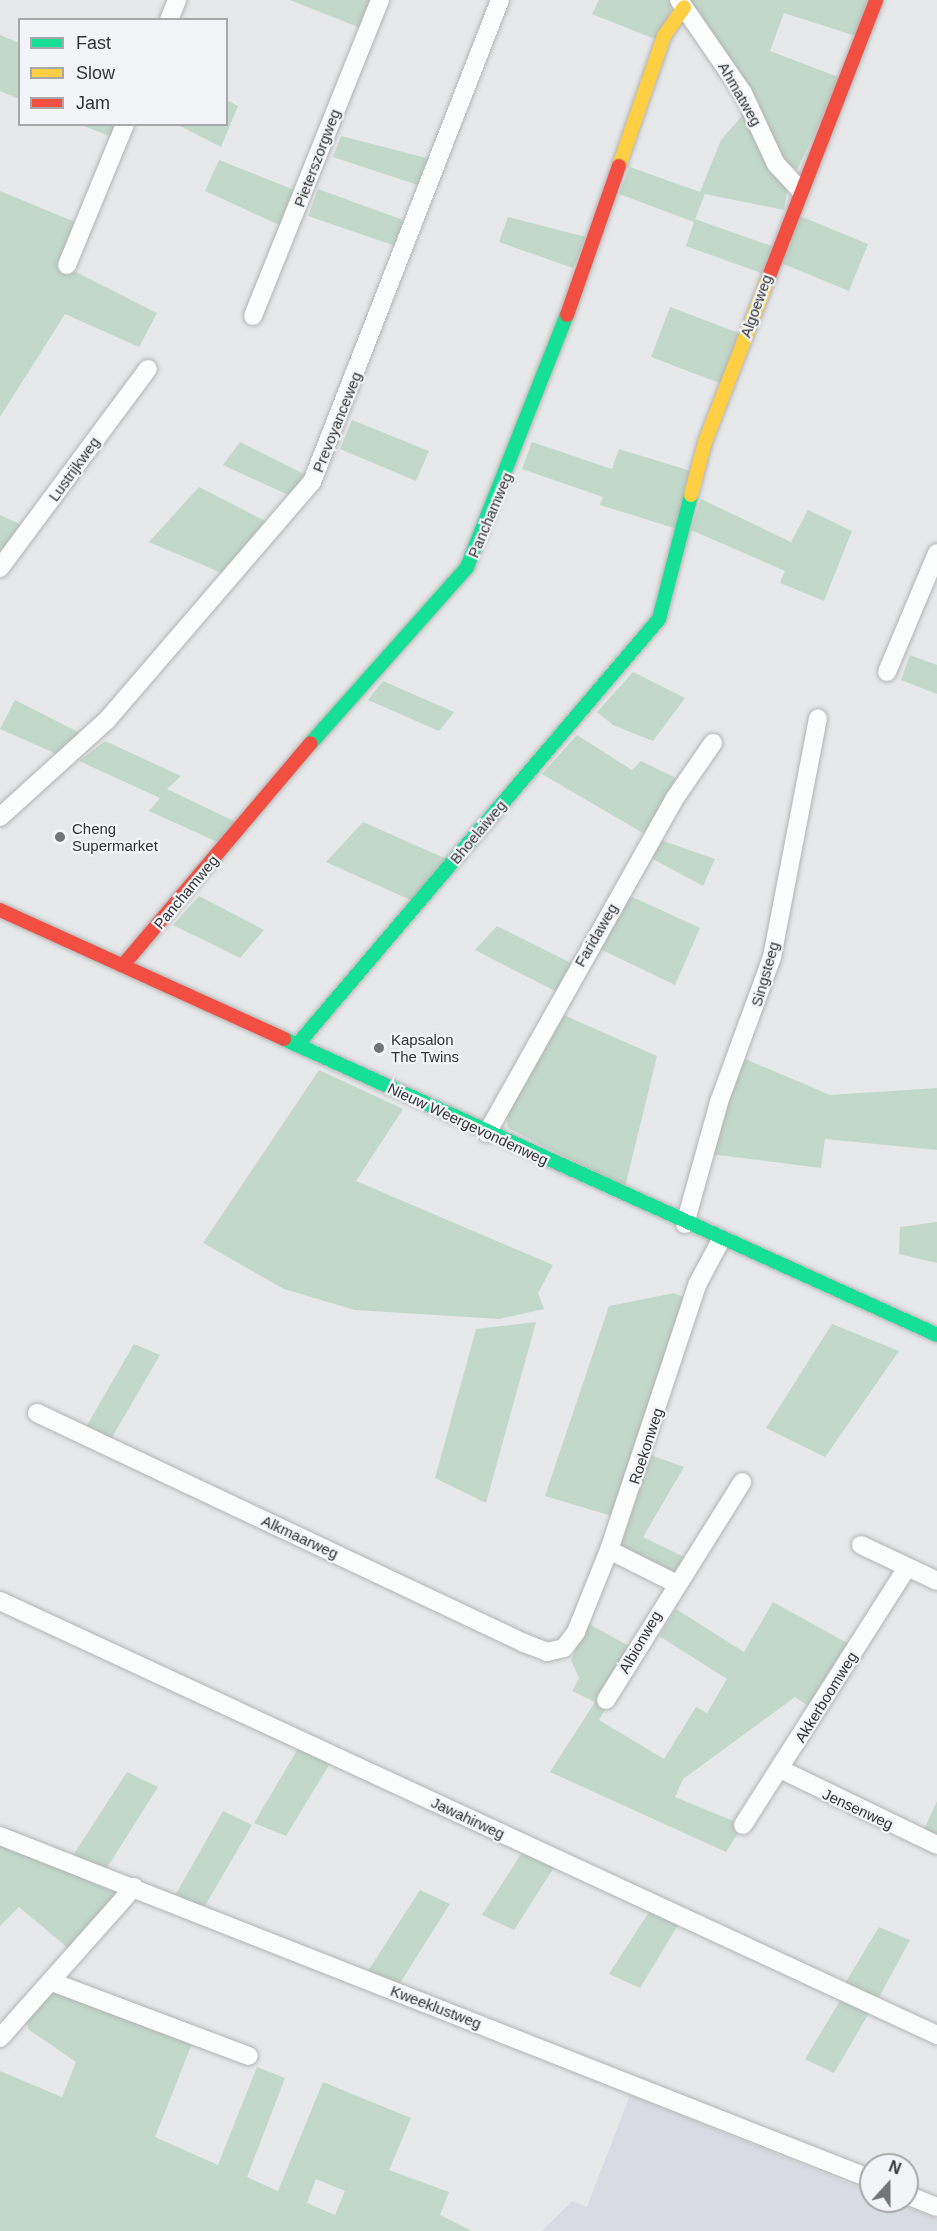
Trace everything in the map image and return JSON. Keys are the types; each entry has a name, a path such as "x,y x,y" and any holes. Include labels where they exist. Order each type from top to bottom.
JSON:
{"street":[{"path":"170,18 177,0"},
{"name":"Pieterszorgweg","path":"253,316 380,0"},
{"name":"Prevoyanceweg","path":"0,817 107,720 312,482 500,0"},
{"name":"Algoeweg","path":"659,619 705,442 799,189 876,0"},
{"name":"Ahmatweg","path":"681,4 743,93 776,164 799,189"},
{"name":"Panchamweg","path":"124,964 403,634 467,567 538,397 664,36 681,4"},
{"path":"67,265 124,126"},
{"name":"Lustrijkweg","path":"0,568 148,369"},
{"path":"888,672 937,553"},
{"name":"Bhoelaiweg","path":"297,1045 659,619"},
{"name":"Singsteeg","path":"685,1224 719,1102 772,957 818,718"},
{"name":"Faridaweg","path":"487,1133 675,798 713,743"},
{"name":"Nieuw Weergevondenweg","path":"0,910 124,964 685,1224 937,1335"},
{"name":"Roekonweg","path":"564,1648 576,1632 609,1550 698,1283 721,1240"},
{"name":"Alkmaarweg","path":"37,1413 524,1643 547,1652 564,1648"},
{"name":"Albionweg","path":"606,1700 675,1583 742,1482"},
{"path":"861,1545 937,1581"},
{"path":"609,1550 675,1583"},
{"name":"Akkerboomweg","path":"743,1826 907,1568"},
{"name":"Jawahirweg","path":"0,1601 937,2035"},
{"name":"Jensenweg","path":"780,1769 937,1845"},
{"name":"Kweeklustweg","path":"0,1836 859,2174"},
{"path":"0,2038 134,1887"},
{"path":"52,1982 249,2056"},
{"path":"919,2199 937,2207"}],"shaded area":[{"path":"630,2095 859,2187 859,2213 919,2212 937,2219 937,2231 542,2231 572,2201 587,2207"}],"green space":[{"path":"290,0 381,0 368,31"},
{"path":"599,0 674,0 660,41 592,14"},
{"path":"689,0 870,0 856,36 784,13 770,51 841,78 797,170 785,162"},
{"path":"0,35 18,43 18,99 0,91"},
{"path":"228,101 238,106 221,147 180,126 228,126"},
{"path":"748,109 788,187 784,210 705,194 695,219 774,247 764,274 686,246 694,222 619,194 630,167 700,192 721,140"},
{"path":"84,126 120,126 115,138"},
{"path":"341,136 438,161 427,188 333,157"},
{"path":"219,160 302,193 286,228 205,191"},
{"path":"318,189 414,224 404,249 308,216"},
{"path":"0,191 75,222 58,263 157,313 139,347 65,314 0,417"},
{"path":"800,216 868,244 849,291 781,263"},
{"path":"508,217 586,237 573,268 499,242"},
{"path":"670,307 744,335 725,385 651,357"},
{"path":"352,420 429,451 416,481 340,449"},
{"path":"240,442 312,478 297,499 223,465"},
{"path":"532,442 612,469 619,449 694,472 677,529 600,505 603,497 522,469"},
{"path":"199,487 277,527 229,576 149,542"},
{"path":"701,499 791,542 808,510 852,531 824,601 780,583 785,571 691,530"},
{"path":"0,515 26,527 5,554 0,552"},
{"path":"910,655 937,665 937,694 901,680"},
{"path":"633,672 685,698 653,741 613,725 597,712"},
{"path":"383,681 454,712 439,731 368,700"},
{"path":"15,700 90,738 68,759 0,729"},
{"path":"577,735 632,770 641,761 676,778 648,836 542,774"},
{"path":"105,741 181,776 167,789 242,825 224,845 149,811 160,798 79,761"},
{"path":"363,822 451,861 415,902 326,862"},
{"path":"661,840 715,859 703,886 651,858"},
{"path":"628,895 700,928 675,985 598,948"},
{"path":"199,896 264,930 240,958 173,925"},
{"path":"497,926 573,964 557,992 475,950"},
{"path":"559,1013 657,1056 625,1187 508,1128 506,1114"},
{"path":"743,1058 830,1095 937,1088 937,1150 825,1139 821,1168 710,1154"},
{"path":"319,1070 403,1109 356,1181 553,1265 538,1293 544,1309 499,1319 355,1310 284,1289 203,1243"},
{"path":"937,1222 937,1263 899,1254 900,1227"},
{"path":"674,1293 685,1298 615,1517 545,1496 609,1306"},
{"path":"536,1322 486,1503 435,1478 476,1329"},
{"path":"832,1324 899,1351 825,1457 766,1428"},
{"path":"134,1344 160,1355 111,1439 86,1427"},
{"path":"651,1455 684,1467 643,1537 684,1557 672,1577 621,1545"},
{"path":"773,1602 858,1649 819,1713 795,1697 683,1779 675,1797 743,1825 726,1852 550,1772 595,1702 572,1691 579,1678 571,1660 587,1623 640,1652 599,1720 664,1759 696,1707 707,1713 727,1679 659,1636 676,1609 744,1652"},
{"path":"299,1747 331,1762 286,1836 254,1823"},
{"path":"127,1772 158,1787 105,1871 72,1857"},
{"path":"937,1801 937,1838 923,1832"},
{"path":"223,1811 252,1825 202,1911 173,1899"},
{"path":"0,1842 118,1894 74,1953 19,1907 0,1926"},
{"path":"523,1851 555,1866 514,1930 482,1915"},
{"path":"420,1890 450,1904 400,1983 368,1971"},
{"path":"649,1912 678,1925 640,1988 609,1974"},
{"path":"879,1927 910,1940 877,2001 844,1985"},
{"path":"54,1988 193,2041 155,2137 218,2165 257,2067 285,2078 247,2177 278,2191 323,2082 411,2118 389,2170 449,2192 440,2215 472,2231 0,2231 0,2071 62,2097 76,2062 28,2029 27,2016","holes":["316,2179 345,2191 335,2215 307,2203"]},
{"path":"841,1999 869,2013 834,2073 805,2059"}],"traffic: fast":[{"path":"311,743 467,567 567,315"},
{"path":"297,1045 659,619 691,495"},
{"path":"284,1039 937,1335"}],"traffic: slow":[{"path":"619,166 664,36 684,7"},
{"path":"691,495 705,442 768,279"}],"traffic: jam":[{"path":"768,279 876,0"},
{"path":"567,315 619,166"},
{"path":"124,964 311,743"},
{"path":"0,910 284,1039"}],"place":[{"name":"Cheng Supermarket","path":"60,837"},
{"name":"Kapsalon The Twins","path":"379,1048"}]}
